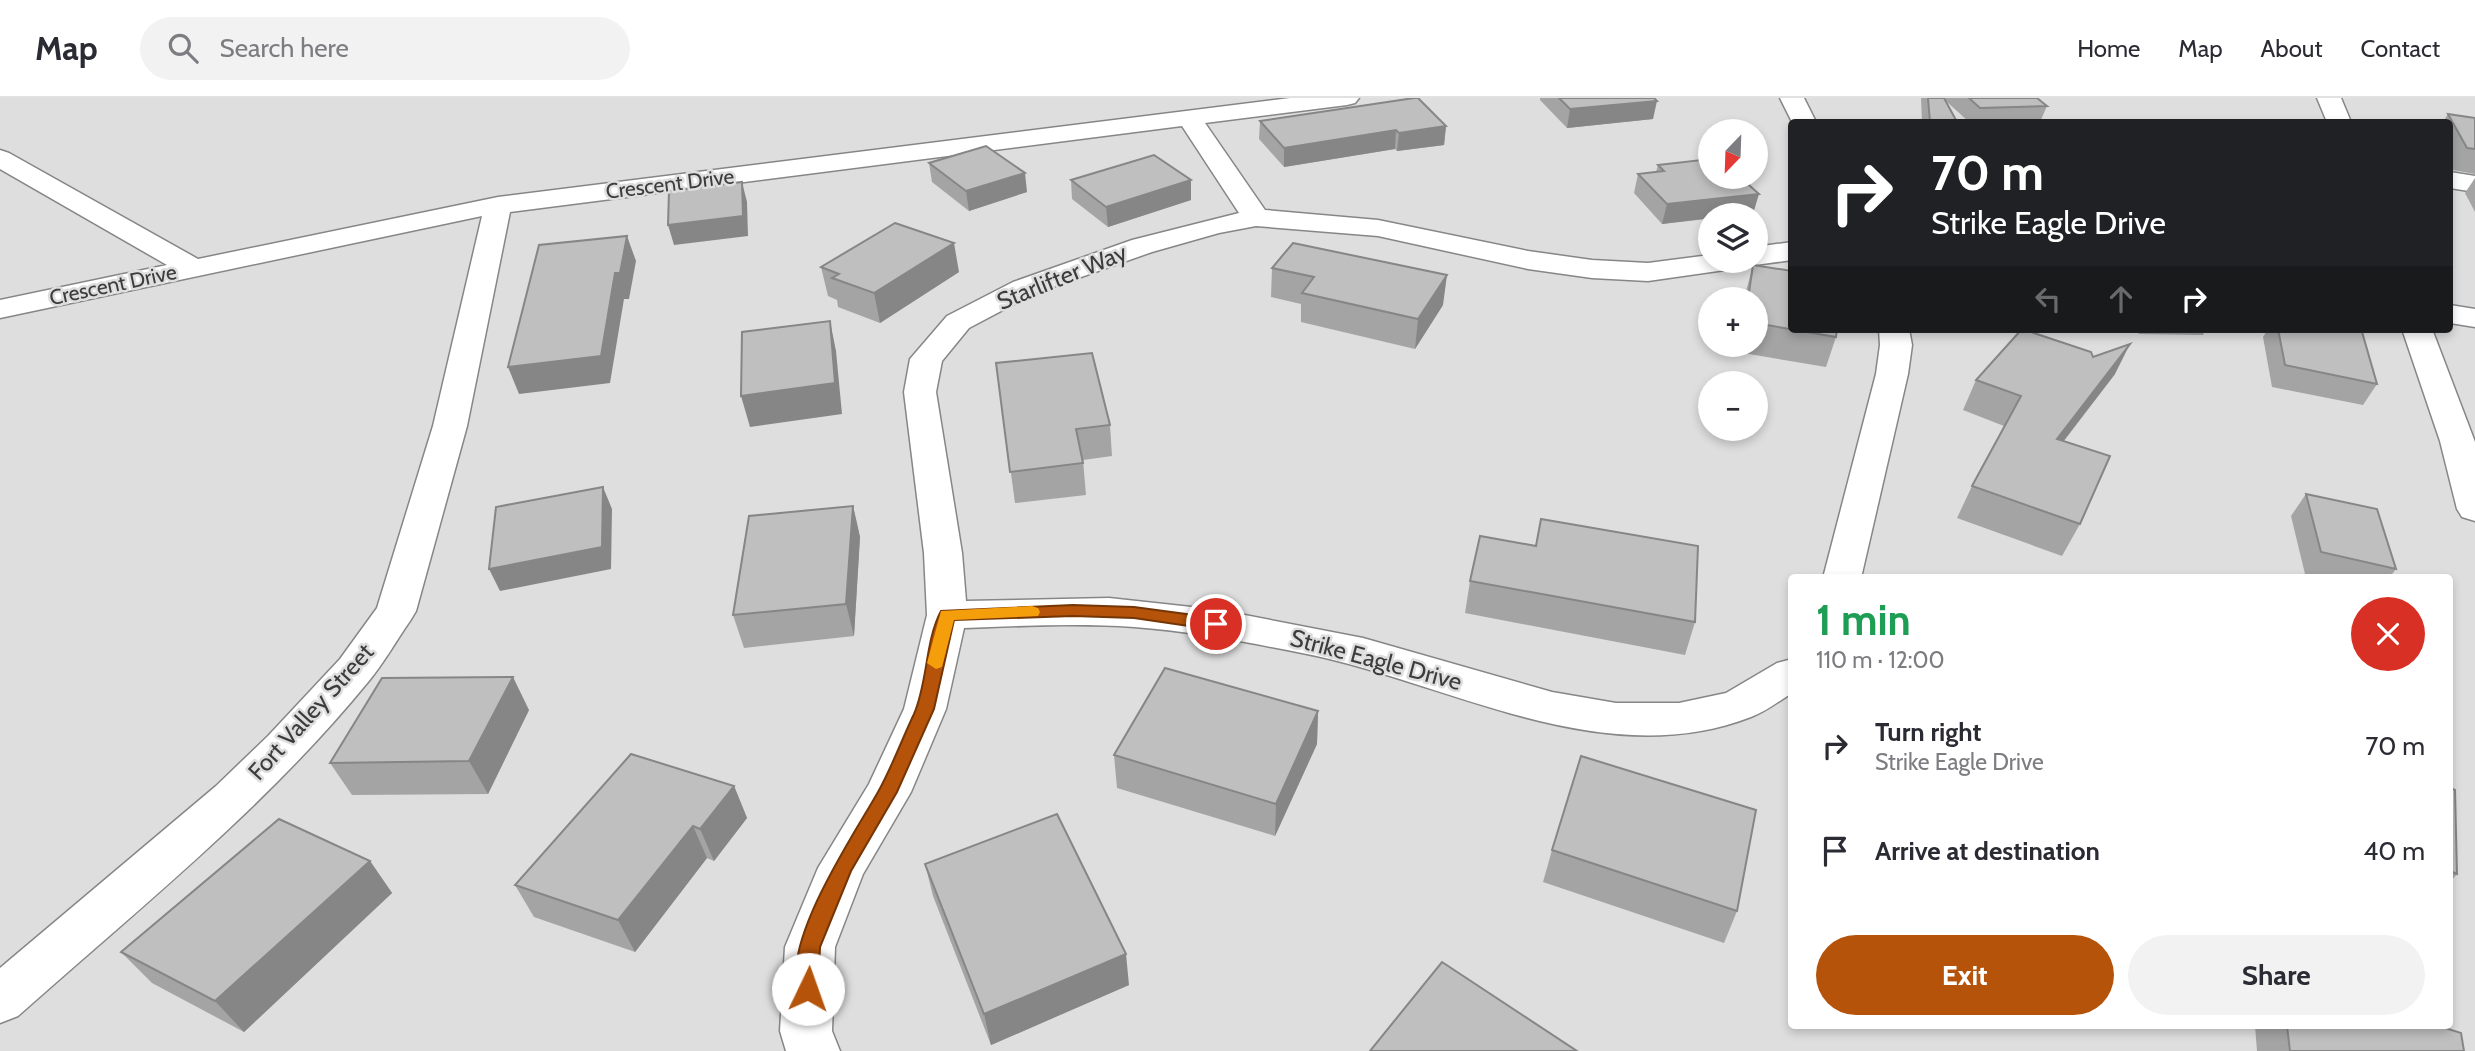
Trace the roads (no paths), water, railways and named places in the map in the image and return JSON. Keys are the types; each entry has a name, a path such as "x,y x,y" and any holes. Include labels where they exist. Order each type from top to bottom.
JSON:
{"street":[{"name":"Crescent Drive","path":"0,309 498,205 1348,98"},
{"path":"1792,98 1802,119"},
{"path":"2329,98 2338,119"},
{"path":"1190,119 1256,218"},
{"path":"0,158 193,268"},
{"path":"2453,180 2475,184"},
{"name":"Fort Valley Street","path":"0,1000 240,791 355,670 396,611 450,426 498,205"},
{"name":"Starlifter Way","path":"813,1051 806,1031 810,947 842,868 888,792 925,709 947,615 943,553 920,392 926,359 958,322 1023,288 1142,246 1216,225 1256,218 1378,228 1528,260 1592,269 1648,272 1698,265"},
{"path":"1768,254 1788,252"},
{"path":"2453,314 2475,318"},
{"path":"1843,574 1892,374 1896,345 1894,333"},
{"path":"2418,333 2434,384 2472,475 2475,509"},
{"name":"Strike Eagle Drive","path":"947,615 1073,611 1134,613 1193,620 1310,640 1430,671 1499,696 1564,711 1630,720 1699,717 1752,699 1788,676"}]}
